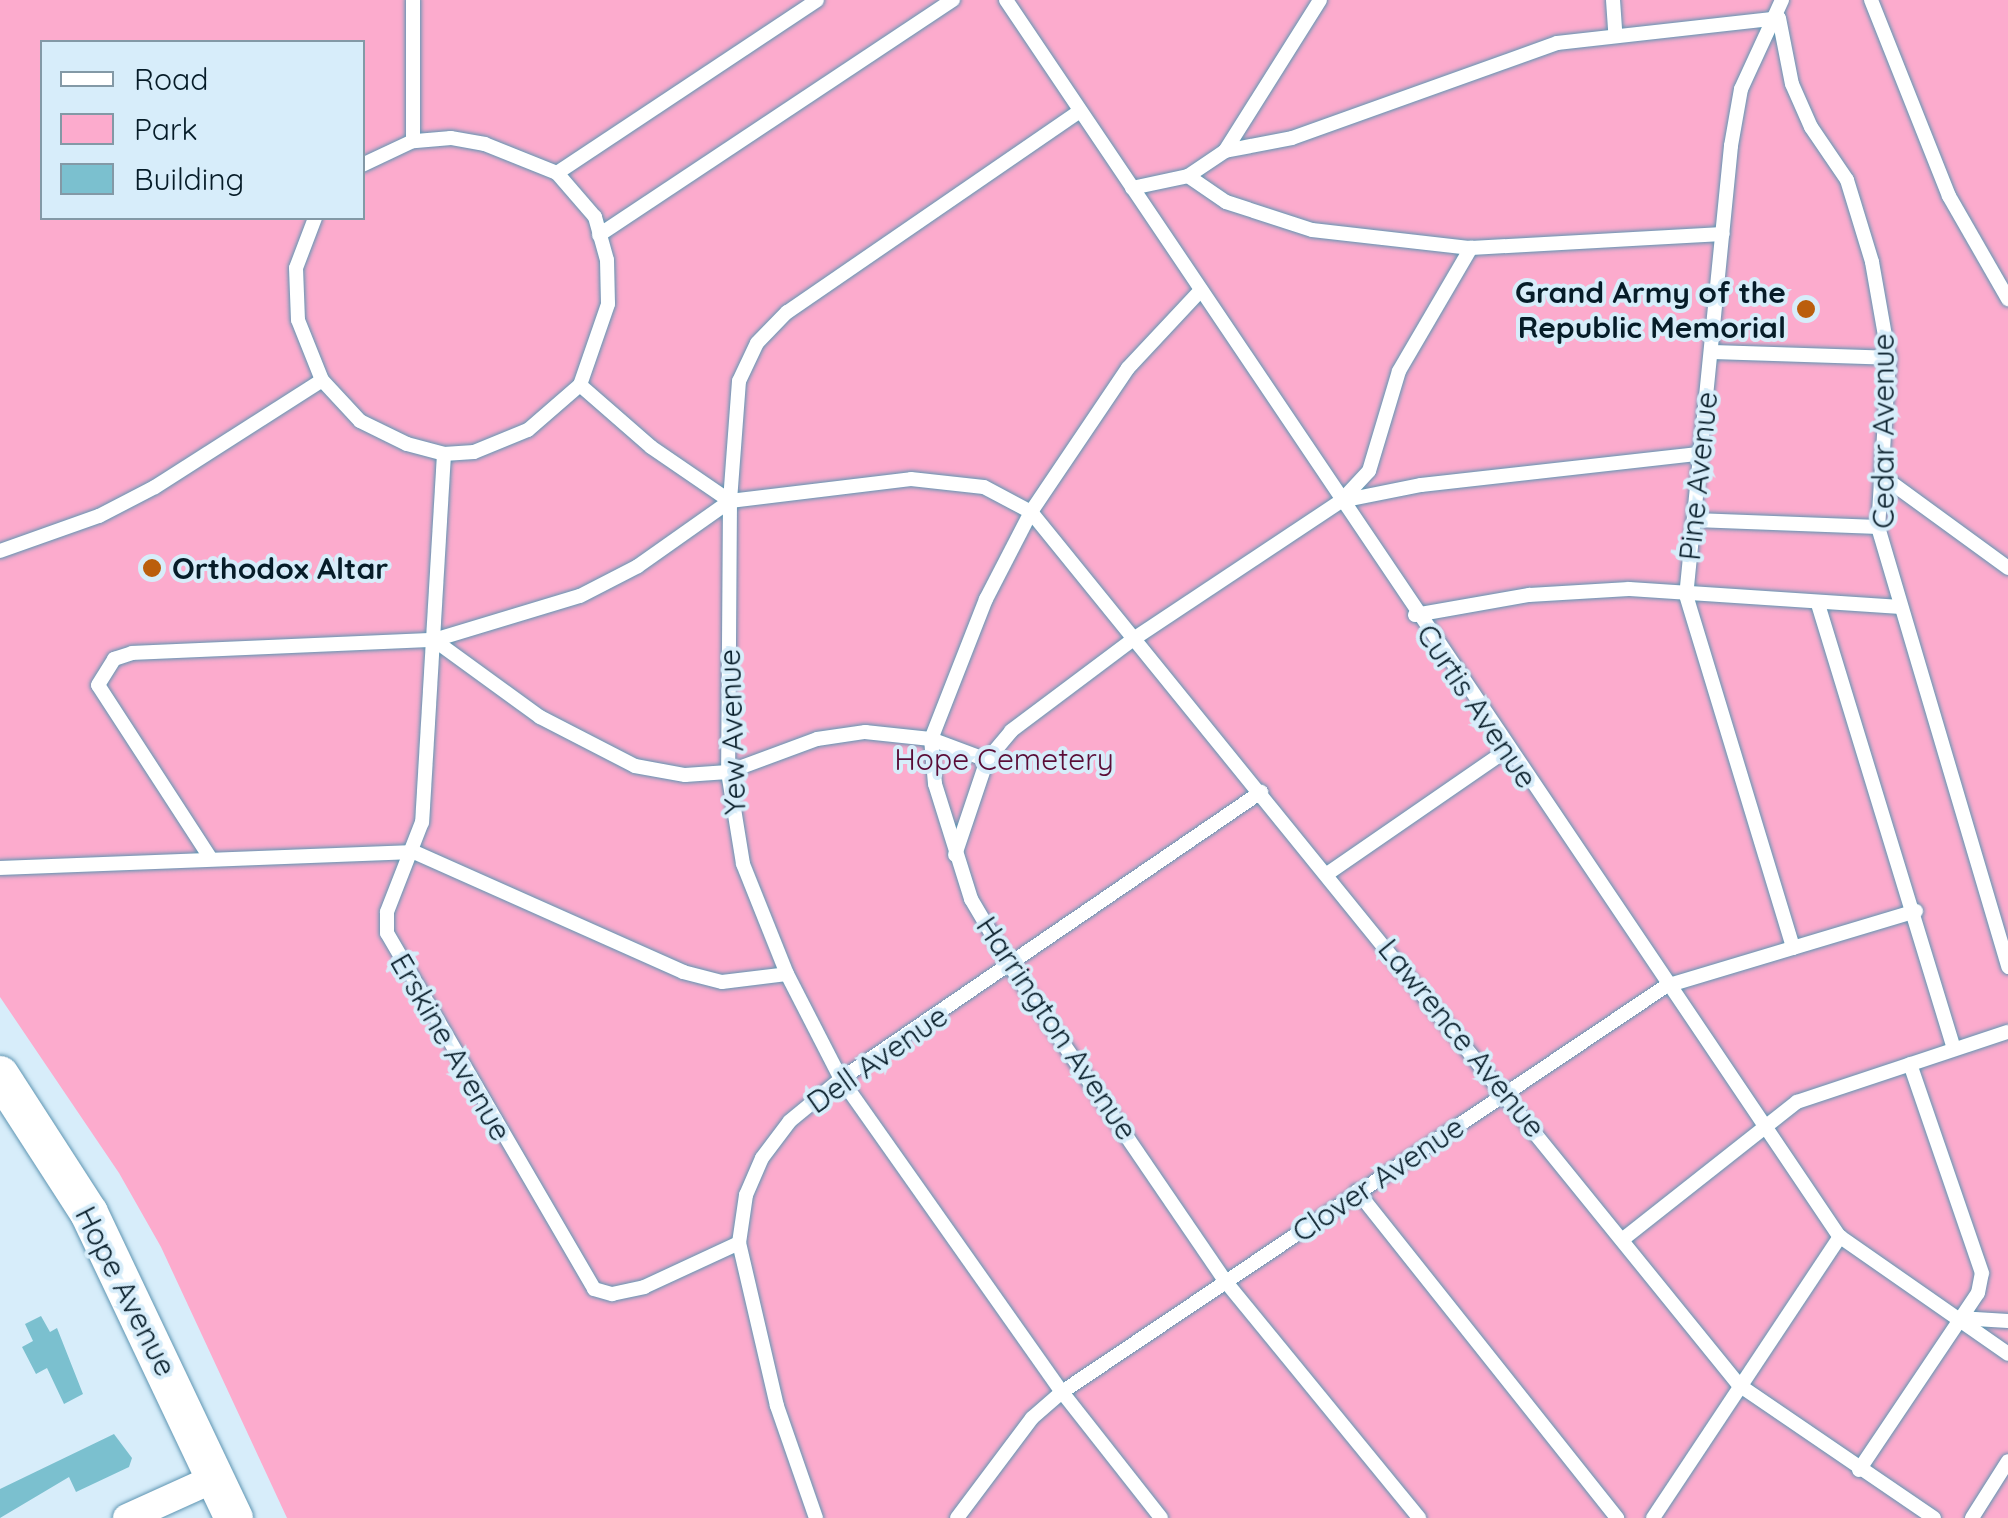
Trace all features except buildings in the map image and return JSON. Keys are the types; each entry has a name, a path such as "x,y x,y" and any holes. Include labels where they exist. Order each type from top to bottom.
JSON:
{"main road":[{"name":"Hope Avenue","path":"0,1075 90,1213 234,1518"}],"street":[{"path":"127,1518 215,1478"}],"lane":[{"path":"413,0 413,141"},
{"path":"556,173 816,0"},
{"path":"599,235 953,0"},
{"name":"Curtis Avenue","path":"1006,0 1666,986 1840,1236 2008,1354"},
{"path":"1613,0 1615,32"},
{"name":"Pine Avenue","path":"1782,0 1779,18 1741,89 1698,454 1696,520 1686,595 1793,948"},
{"path":"1871,0 1949,196 2008,299"},
{"path":"1225,151 1314,3"},
{"path":"1132,188 1188,176 1225,151 1326,126 1508,57 1615,32 1779,18"},
{"name":"Cedar Avenue","path":"1779,18 1792,84 1811,127 1848,180 1872,262 1888,358 1878,527 1897,607 2008,967"},
{"name":"Yew Avenue","path":"1080,111 787,312 756,343 739,381 730,501 728,772 743,864 787,974 841,1079 1062,1392 1161,1518"},
{"path":"314,220 301,247 294,293 306,345 322,380 382,434 444,454 474,452 528,430 580,385 608,304 594,217 556,173 485,144 413,141 365,165"},
{"path":"1188,176 1226,202 1312,230 1471,248 1723,234"},
{"path":"955,856 987,760 1010,732 1136,638 1341,502 1369,471 1399,371 1471,248"},
{"name":"Harrington Avenue","path":"1201,290 1128,368 1031,512 986,599 931,740 942,819 971,899 1011,967 1226,1282 1419,1518"},
{"path":"1712,352 1888,358"},
{"path":"0,551 141,494 322,380"},
{"path":"580,385 652,448 730,501"},
{"name":"Erskine Avenue","path":"444,454 422,822 414,852 386,912 387,932 583,1277 594,1289 612,1294 739,1243"},
{"path":"1341,502 1420,485 1698,454"},
{"path":"1882,476 2008,568"},
{"path":"211,859 108,702 100,673 132,653 434,640 580,596 638,566 730,501 911,478 984,488 1031,512"},
{"name":"Lawrence Avenue","path":"1031,512 1508,1092 1739,1385 1934,1518"},
{"path":"1696,520 1878,527"},
{"path":"1416,615 1529,595 1629,589 1897,607"},
{"path":"1818,604 1916,911 1954,1048"},
{"path":"434,640 596,750 634,766 685,776 728,772 817,739 866,732 931,740 987,760"},
{"path":"1328,874 1507,750"},
{"name":"Dell Avenue","path":"816,1518 777,1406 739,1243 746,1195 762,1158 790,1121 841,1079 1011,967 1261,792"},
{"path":"0,868 414,852 683,972 722,982 787,974"},
{"name":"Clover Avenue","path":"957,1518 1032,1418 1062,1392 1666,986 1916,911"},
{"path":"1622,1240 1796,1102 2008,1032"},
{"path":"1859,1470 1956,1318 1978,1293 1982,1273 1910,1064"},
{"path":"1357,1191 1617,1518"},
{"path":"1653,1518 1840,1236"},
{"path":"1956,1318 2008,1321"},
{"path":"1972,1518 2008,1462"}],"green space":[{"name":"Hope Cemetery","path":"0,0 2008,0 2008,1518 287,1518 161,1247 119,1173 0,997"}],"place":[{"name":"Grand Army of the Republic Memorial","path":"1806,309"},
{"name":"Orthodox Altar","path":"152,568"}]}
